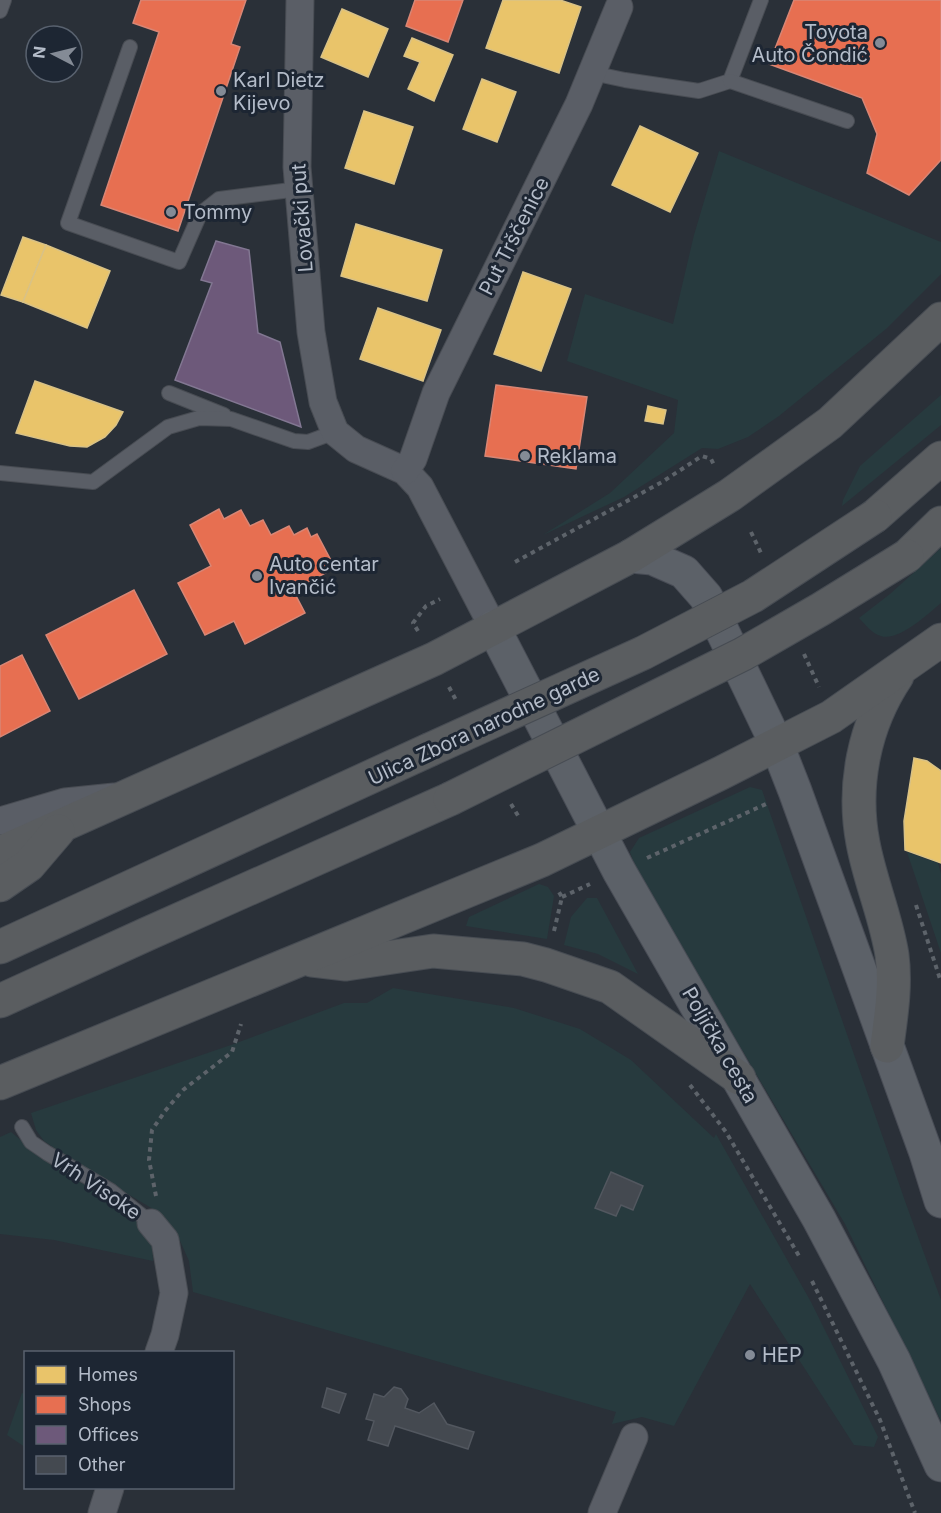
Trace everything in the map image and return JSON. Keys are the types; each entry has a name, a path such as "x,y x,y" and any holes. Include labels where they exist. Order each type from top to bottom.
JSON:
{"highway":[{"path":"0,853 434,659 631,556 730,495 830,423 941,319"},
{"name":"Ulica Zbora narodne garde","path":"0,947 643,653 743,602 875,516 941,458"},
{"path":"0,1001 147,933 450,799 743,654 907,555 941,523"},
{"path":"0,1083 542,860 831,717 941,640"},
{"path":"886,1046 894,995 892,954 863,844 858,813 862,764 870,729 884,695 902,669"},
{"path":"0,885 29,865 63,825"},
{"path":"304,959 346,964 433,951 523,959 546,964 610,987 739,1078"}],"main road":[{"path":"631,556 652,558 684,572 706,597 777,745 886,1046 933,1146 941,1202"},
{"name":"Poljička cesta","path":"493,627 599,833 819,1219 889,1351 941,1465"}],"street":[{"name":"Lovački put","path":"300,0 297,167 311,332 323,402 335,432"},
{"name":"Put Trščenice","path":"405,471 420,442 436,393 542,180 622,2"},
{"path":"335,432 356,449 405,471 420,487 493,627"},
{"path":"0,821 65,802 133,794"},
{"name":"Vrh Visoke","path":"151,1223 165,1240 174,1293 160,1351"},
{"path":"602,1513 634,1437"},
{"path":"102,1513 110,1489"}],"lane":[{"path":"0,11 4,0"},
{"path":"730,81 761,0"},
{"path":"130,47 68,223 179,262 200,214 219,199 299,189"},
{"path":"592,73 699,91 730,81 847,121"},
{"path":"169,393 294,441 308,441 335,432"},
{"path":"0,473 93,482 168,427 199,418 231,418"},
{"name":"Vrh Visoke","path":"22,1127 31,1142 111,1191 151,1223"}],"path":[{"path":"515,562 662,482 702,456 711,459 717,471"},
{"path":"420,634 413,623 426,606 440,600"},
{"path":"638,862 766,803"},
{"path":"562,897 590,884"},
{"path":"554,931 562,897 557,888"},
{"path":"915,903 941,982"},
{"path":"151,1223 156,1195 149,1160 152,1130 183,1090 232,1052 241,1024"},
{"path":"685,1079 726,1132 804,1264"},
{"path":"809,1274 880,1420 915,1513"}],"green space":[{"path":"719,151 941,242 941,274 886,329 779,416 748,437 718,449 702,448 624,497 543,535 610,493 674,433 678,400 567,361 585,294 673,324 694,235"},
{"path":"941,395 941,425 842,506 860,466"},
{"path":"941,548 941,603 929,614 896,635 881,636 871,631 859,618 890,594"},
{"path":"750,787 762,790 941,1300 941,1421 845,1224 639,876 630,852 639,838"},
{"path":"907,852 938,863 941,874 941,953"},
{"path":"539,884 548,887 554,896 547,939 466,926 469,917"},
{"path":"587,898 597,898 638,974 598,954 564,945 571,917"},
{"path":"393,988 514,1008 580,1029 631,1060 714,1138 716,1134 811,1302 878,1437 874,1447 854,1445 750,1284 674,1426 642,1417 612,1424 616,1412 193,1292 189,1261 177,1234 153,1209 44,1141 36,1130 31,1113 231,1045 344,1003 367,1003"},
{"path":"11,1132 51,1165 134,1217 152,1240 153,1261 54,1240 0,1234 0,1137"},
{"path":"22,1393 24,1394 24,1446 7,1435"}],"building: Homes":[{"path":"503,0 560,0 581,7 559,73 486,48"},
{"path":"342,9 388,29 368,77 321,57"},
{"path":"412,38 453,55 434,101 408,89 420,62 404,56"},
{"path":"482,79 516,92 497,142 463,129"},
{"path":"364,111 413,127 394,184 345,168"},
{"path":"640,126 698,153 670,212 612,185"},
{"path":"356,224 442,250 427,301 341,276"},
{"path":"23,237 46,245 23,302 1,295"},
{"path":"46,245 110,271 87,328 23,302"},
{"path":"523,272 571,289 541,371 494,354"},
{"path":"378,308 441,330 423,381 360,359"},
{"path":"35,381 123,412 116,425 105,437 87,447 70,446 16,433"},
{"path":"648,406 666,410 663,424 645,421"},
{"path":"914,758 927,761 941,771 941,863 905,850 904,821"}],"building: Shops":[{"path":"141,0 246,0 231,44 240,47 178,231 101,205 159,32 133,23"},
{"path":"415,0 463,0 448,42 406,26"},
{"path":"794,0 941,0 941,160 909,195 867,173 877,134 862,98 769,64"},
{"path":"496,385 587,397 576,469 485,456"},
{"name":"Auto centar Ivančić","path":"219,509 224,519 241,510 250,526 263,520 271,535 289,526 294,535 307,528 311,537 317,534 335,568 293,590 305,613 245,644 234,621 205,635 178,583 211,566 190,525"},
{"path":"134,590 167,654 79,699 46,635"},
{"path":"22,655 50,711 0,737 0,666"}],"building: Offices":[{"path":"216,241 249,250 258,333 280,342 301,427 175,380 212,283 201,280"}],"building: Other":[{"path":"611,1172 643,1186 633,1210 621,1205 616,1216 595,1208"},
{"path":"394,1387 401,1389 408,1399 405,1408 419,1413 434,1403 447,1424 474,1432 468,1449 395,1426 388,1446 368,1440 374,1421 366,1419 374,1394 384,1397"},
{"path":"327,1388 346,1394 339,1413 322,1407"}],"place":[{"name":"Toyota Auto Čondić","path":"880,43"},
{"name":"Karl Dietz Kijevo","path":"221,91"},
{"name":"Tommy","path":"171,212"},
{"name":"Reklama","path":"525,456"},
{"name":"Auto centar Ivančić","path":"257,576"},
{"name":"HEP","path":"750,1355"}]}
